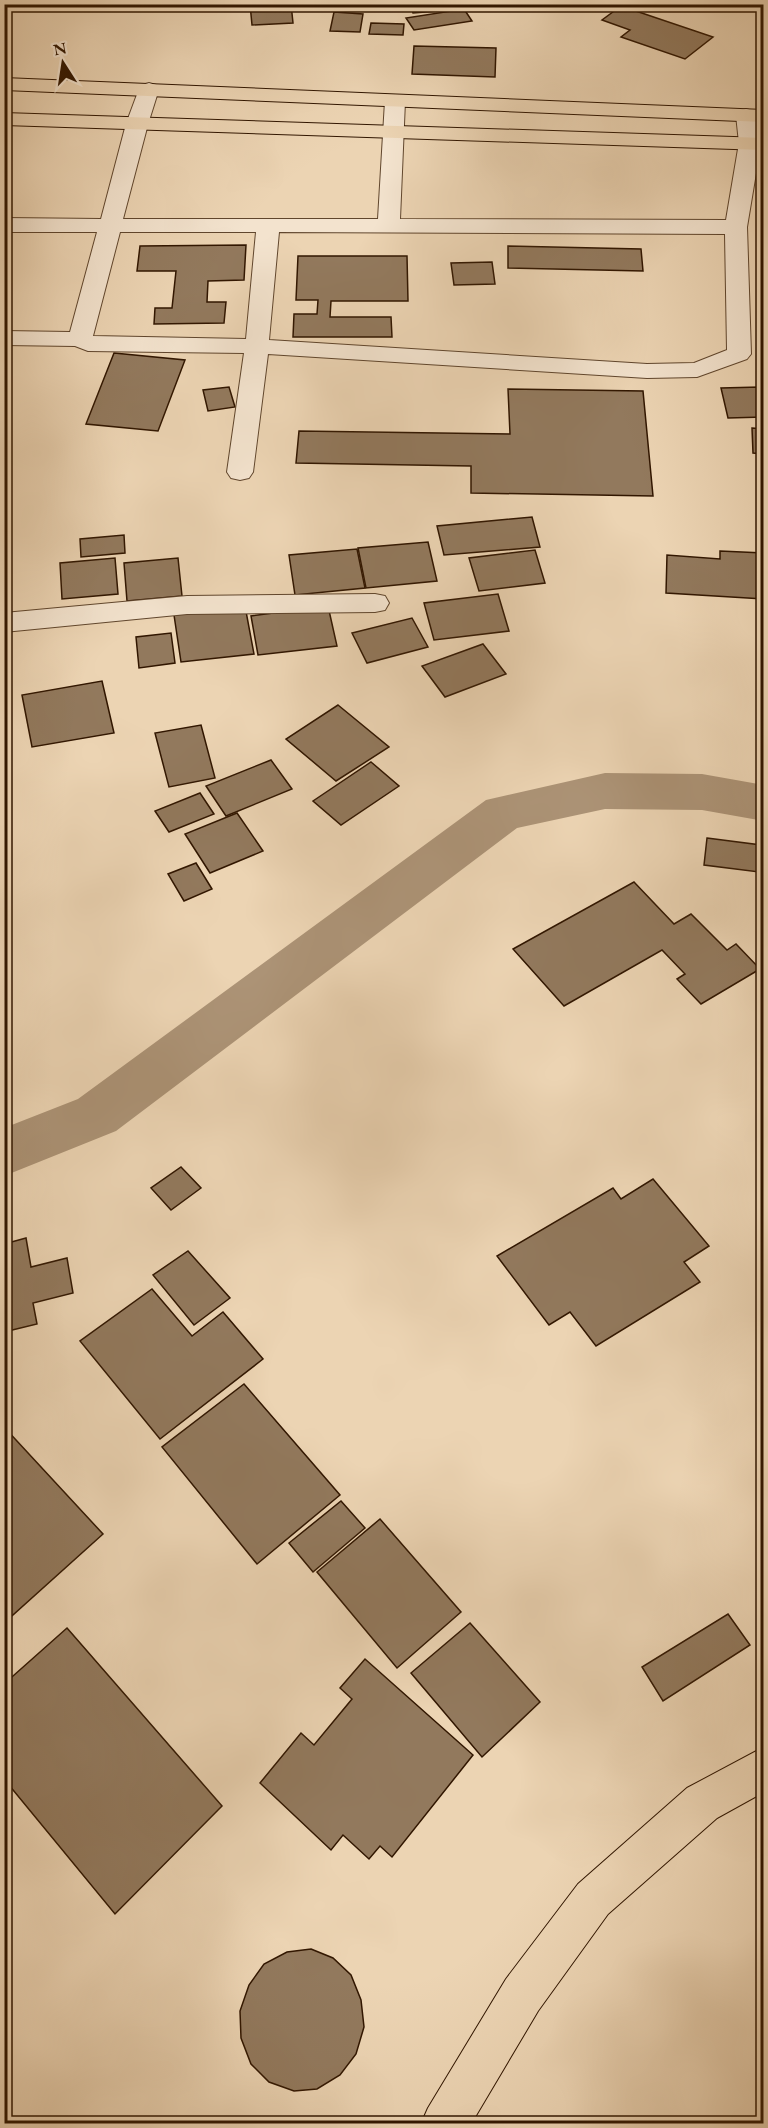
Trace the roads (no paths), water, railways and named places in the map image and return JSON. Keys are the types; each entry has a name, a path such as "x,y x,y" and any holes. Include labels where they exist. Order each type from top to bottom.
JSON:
{"main road":[{"path":"4,84 755,116"},
{"path":"4,119 394,130 757,144"},
{"path":"444,2124 522,1995 593,1899 702,1803 764,1768"}],"street":[{"path":"80,339 137,124 149,89"},
{"path":"389,225 395,101"},
{"path":"4,338 80,339 88,344 257,346 647,371 697,370 740,354 736,227 757,144 755,116"},
{"path":"4,225 736,227"},
{"path":"240,472 257,346 268,225"},
{"path":"4,623 187,605 375,603"}],"waterway":[{"path":"4,1153 97,1115 503,813 605,791 702,792 764,803"}]}
